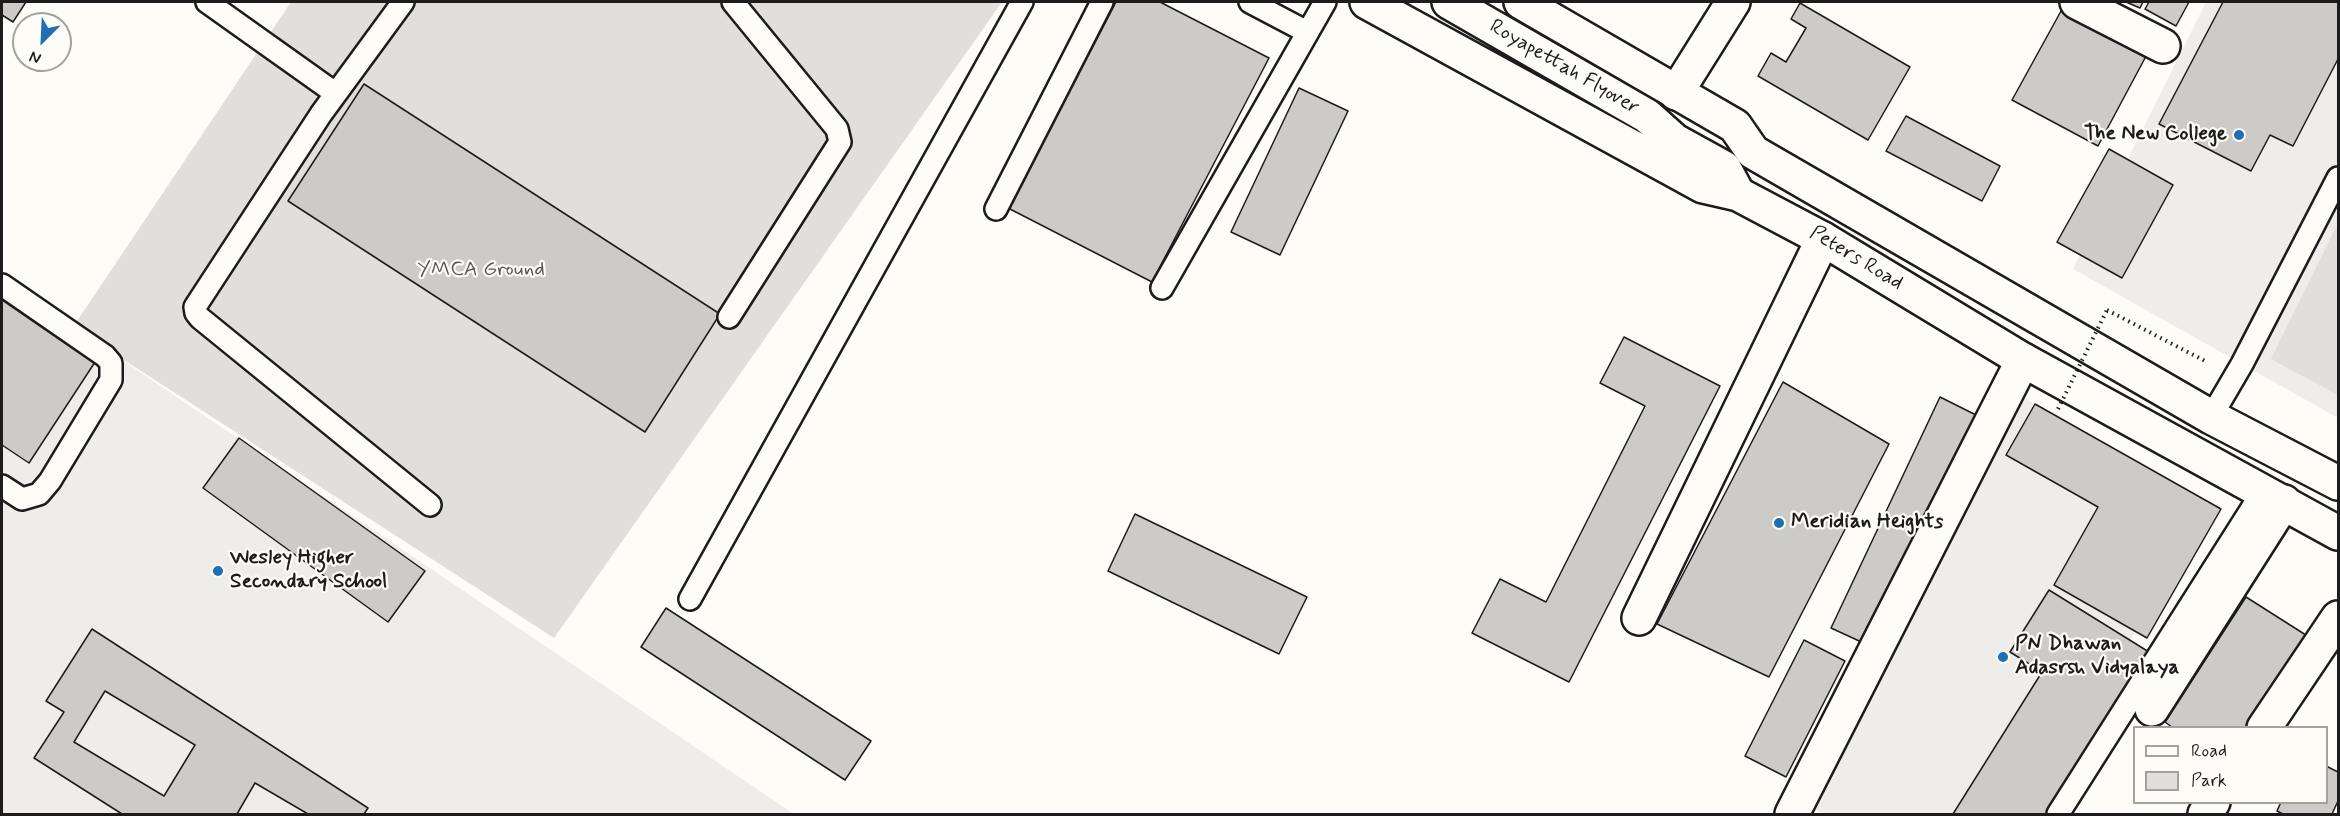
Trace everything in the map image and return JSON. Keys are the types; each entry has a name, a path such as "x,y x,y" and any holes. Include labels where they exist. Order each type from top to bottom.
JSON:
{"main road":[{"name":"Peters Road","path":"1367,2 1703,186 1738,194 1823,239 2023,360 2338,533"},
{"name":"Royapettah Flyover","path":"1449,2 1647,116 1675,141 1724,168 1738,194"},
{"name":"Peters Road","path":"1521,2 1735,126 1753,152 2211,417 2338,483"},
{"path":"1676,93 1733,2"},
{"path":"2077,2 2163,46"},
{"name":"Royapettah Flyover","path":"1647,116 1680,122 1729,148 1753,152"},
{"path":"1639,618 1823,239"},
{"path":"1792,814 2023,360"},
{"path":"2152,709 2273,497"},
{"path":"2265,726 2338,618"}],"lane":[{"path":"207,2 335,93"},
{"path":"403,2 335,93 195,307 196,314 430,505"},
{"path":"729,317 840,142 837,129 733,2"},
{"path":"690,599 1022,2"},
{"path":"996,209 1102,2"},
{"path":"1251,2 1307,33"},
{"path":"1162,288 1325,2"},
{"path":"2211,417 2242,364 2338,178"},
{"path":"2,285 105,356 111,363 111,380 50,481 39,494 22,499 2,486"},
{"path":"2058,814 2273,497"}],"path":[{"path":"2058,409 2107,310 2208,362"}],"shaded area":[{"name":"The New College","path":"2206,2 2338,2 2338,418 2073,269"},
{"name":"Wesley Higher Secondary School","path":"2,278 73,327 794,814 2,814"},
{"name":"PN Dhawan Adasrsh Vidyalaya","path":"2017,394 2213,506 2022,814 1823,814 1813,808"}],"green space":[{"name":"YMCA Ground","path":"291,2 1002,2 554,638 73,327"},
{"path":"2338,223 2338,395 2271,359"}],"building":[{"path":"2,2 26,2 20,12 12,12 12,21 2,15"},
{"path":"1116,2 1160,2 1269,58 1152,282 1008,208"},
{"path":"2066,2 2152,45 2098,146 2012,100"},
{"path":"2126,2 2143,2 2140,8"},
{"path":"2149,2 2189,2 2176,26 2145,9"},
{"path":"2223,2 2338,2 2338,59 2293,146 2270,135 2251,171 2159,124"},
{"path":"1800,3 1910,67 1868,140 1758,76 1771,53 1786,62 1806,28 1791,19"},
{"path":"364,84 720,314 645,432 288,201"},
{"path":"1299,88 1348,111 1280,255 1231,232"},
{"path":"1906,116 2000,166 1982,201 1886,151"},
{"path":"2109,149 2173,185 2122,278 2057,242"},
{"path":"2,292 99,356 29,463 2,445"},
{"path":"1624,337 1720,386 1569,682 1472,633 1500,579 1546,602 1645,406 1600,383"},
{"name":"Meridian Heights","path":"1783,382 1889,444 1769,677 1657,624"},
{"path":"1940,397 1978,416 1870,646 1831,628"},
{"path":"2035,404 2221,509 2147,638 2054,585 2098,507 2006,455"},
{"path":"239,438 425,571 388,622 203,488"},
{"path":"1135,514 1307,597 1279,654 1108,571"},
{"path":"2049,590 2149,652 2048,814 1953,814 2042,672 2010,652"},
{"path":"2246,597 2309,637 2252,726 2170,726 2165,722"},
{"path":"666,608 871,741 845,780 641,647"},
{"path":"92,629 368,808 364,814 308,814 255,783 237,814 122,814 34,758 64,712 46,701","holes":["105,691 195,745 164,796 74,742"]},
{"path":"1804,640 1845,661 1786,777 1745,756"},
{"path":"2328,767 2338,772 2338,801 2332,814 2283,814 2277,811 2280,804 2328,804"}],"place":[{"name":"The New College","path":"2239,135"},
{"name":"Meridian Heights","path":"1779,523"},
{"name":"Wesley Higher Secondary School","path":"218,571"},
{"name":"PN Dhawan Adasrsh Vidyalaya","path":"2003,657"}]}
